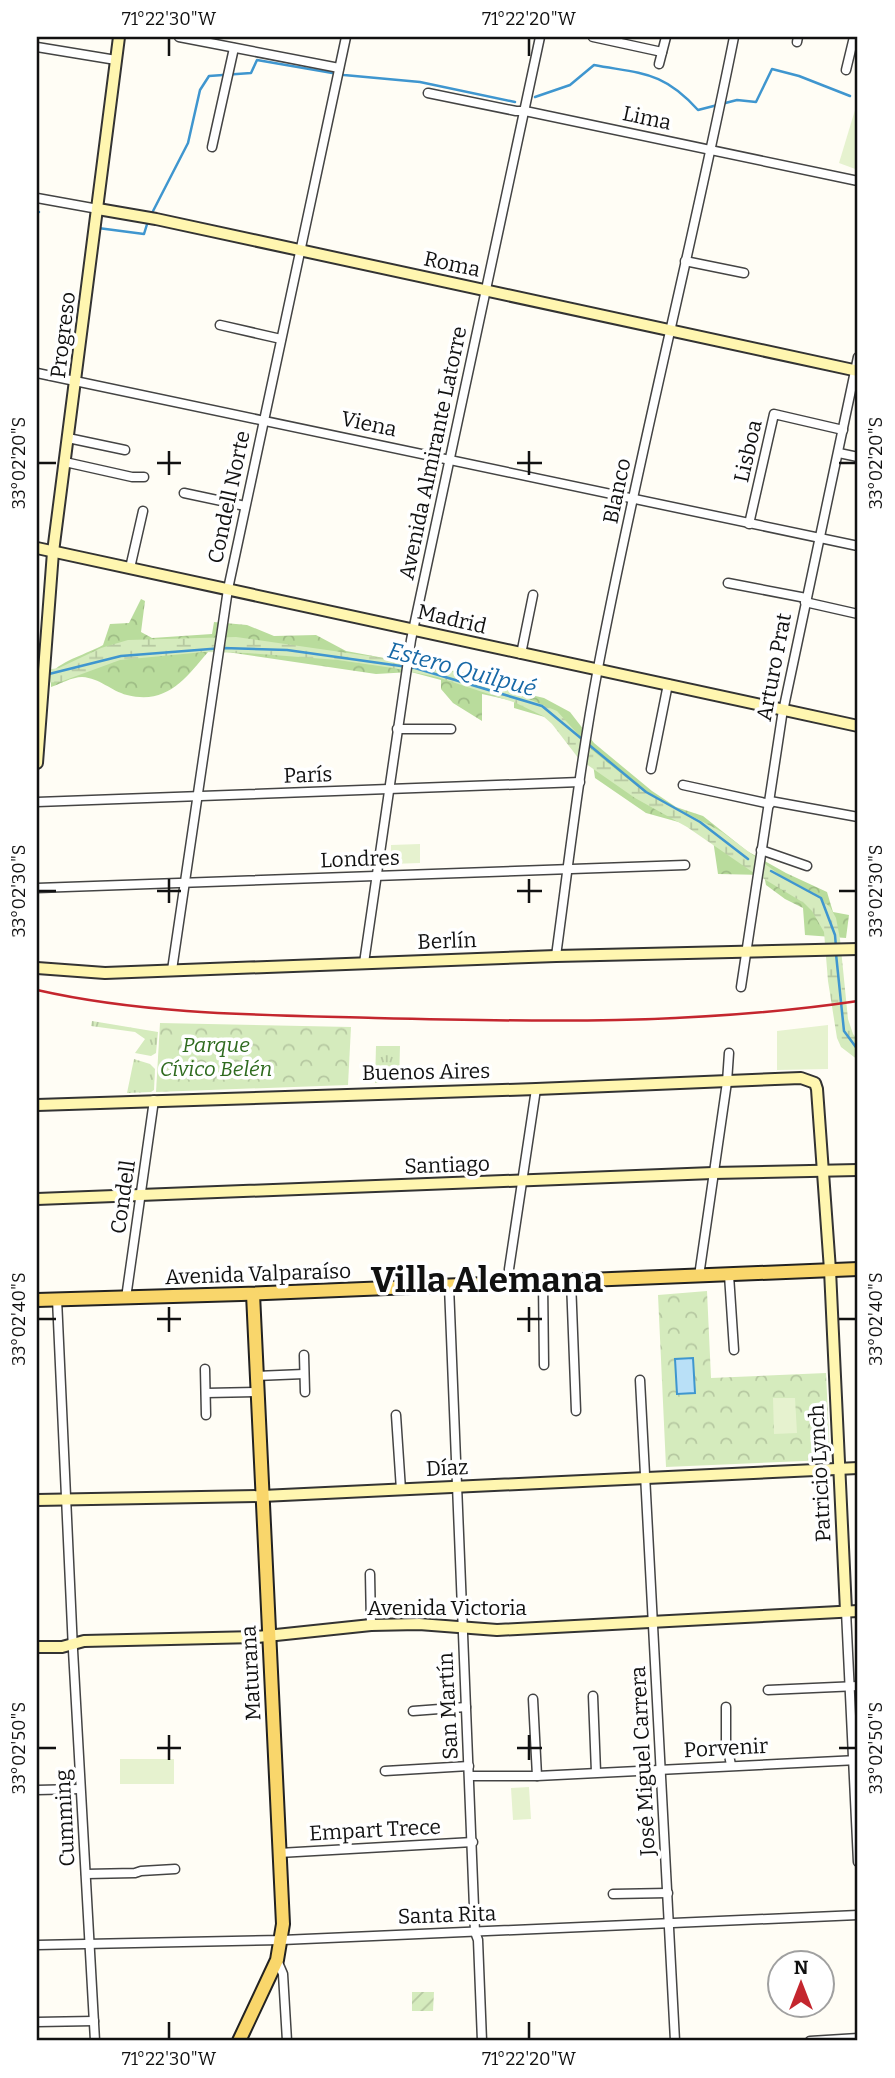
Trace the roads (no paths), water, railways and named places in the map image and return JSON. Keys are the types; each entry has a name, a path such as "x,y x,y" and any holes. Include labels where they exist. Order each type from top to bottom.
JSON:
{"main road":[{"name":"Avenida Valparaíso","path":"37,1300 253,1294 858,1269"},
{"name":"Maturana","path":"239,2041 277,1960 282,1940 253,1294"}],"street":[{"name":"Progreso","path":"37,763 53,552 119,37"},
{"path":"179,37 338,73"},
{"name":"Condell Norte","path":"172,970 222,620 345,37"},
{"name":"Avenida Almirante Latorre","path":"364,963 408,654 540,37"},
{"path":"593,37 662,52"},
{"path":"659,64 666,37"},
{"name":"Blanco","path":"556,956 598,669 734,37"},
{"path":"846,69 854,37"},
{"path":"37,47 116,60"},
{"path":"212,147 234,48"},
{"name":"Lima","path":"428,93 858,181"},
{"name":"Roma","path":"37,198 98,214 156,219 857,370"},
{"path":"685,261 744,273"},
{"path":"220,325 281,339"},
{"name":"Arturo Prat","path":"741,987 783,710 858,357"},
{"name":"Viena","path":"37,373 858,546"},
{"name":"Lisboa","path":"749,524 774,414 843,430"},
{"path":"68,438 125,450"},
{"path":"839,453 858,457"},
{"path":"65,462 132,478 144,477"},
{"path":"184,493 245,506"},
{"path":"130,568 143,511"},
{"name":"Madrid","path":"37,548 858,726"},
{"path":"728,583 858,614"},
{"path":"522,654 533,595"},
{"path":"652,769 668,684"},
{"path":"397,729 451,729"},
{"name":"París","path":"37,802 580,782"},
{"path":"683,785 858,817"},
{"path":"761,853 807,866"},
{"name":"Londres","path":"37,888 685,865"},
{"name":"Berlín","path":"37,968 105,973 556,956 855,949"},
{"path":"699,1276 729,1053"},
{"name":"Buenos Aires","path":"37,1105 801,1078 815,1083"},
{"name":"Patricio Lynch","path":"815,1083 830,1270 846,1611 854,1686 858,1862"},
{"path":"509,1283 536,1089"},
{"name":"Condell","path":"126,1298 154,1100"},
{"name":"Santiago","path":"37,1199 713,1173 858,1170"},
{"path":"729,1275 734,1350"},
{"path":"571,1281 576,1411"},
{"path":"542,1282 544,1365"},
{"name":"San Martín","path":"449,1286 475,1932 478,1940 482,2041"},
{"name":"Cumming","path":"57,1299 72,1644 94,2041"},
{"path":"304,1354 305,1392"},
{"path":"205,1369 206,1415"},
{"path":"256,1376 304,1374"},
{"name":"José Miguel Carrera","path":"639,1380 675,2041"},
{"path":"206,1393 256,1392"},
{"path":"396,1415 401,1490"},
{"name":"Díaz","path":"37,1500 262,1496 858,1468"},
{"path":"370,1574 371,1625"},
{"name":"Avenida Victoria","path":"37,1647 62,1647 84,1642 268,1636 371,1625 439,1624 497,1630 858,1611"},
{"path":"768,1690 854,1686"},
{"path":"593,1696 596,1772"},
{"path":"533,1699 537,1776"},
{"path":"413,1710 466,1707"},
{"path":"726,1707 726,1740 731,1765"},
{"name":"Porvenir","path":"470,1776 537,1776 855,1760"},
{"path":"385,1771 469,1766"},
{"path":"37,1790 80,1790"},
{"name":"Empart Trece","path":"279,1853 473,1842"},
{"path":"86,1874 175,1870"},
{"path":"613,1894 668,1893"},
{"name":"Santa Rita","path":"37,1945 282,1940 858,1915"},
{"path":"277,1960 283,1974 287,2041"},
{"path":"37,2022 94,2021"},
{"path":"810,2041 858,2038"}],"water":[{"path":"693,1358 695,1393 677,1394 675,1359"}],"waterway":[{"path":"151,215 188,143 200,90 209,76 251,73 257,60 344,75 420,82 515,102"},
{"path":"535,97 570,85 594,65 651,76 674,88 698,110 737,100 756,102 772,69 799,76 850,96"},
{"path":"98,228 144,234 148,221"},
{"name":"Estero Quilpué","path":"49,674 121,656 223,648 287,650 415,668 542,706 646,792 700,822 748,859"},
{"name":"Estero Quilpué","path":"771,871 821,898 835,935 836,947"},
{"name":"Estero Quilpué","path":"836,954 844,1031 858,1050"}],"railway":[{"path":"37,990 120,1004 205,1012 496,1020 677,1018 797,1009 858,1001"}],"district":[{"name":"Villa Alemana","path":"487,1280"}],"park label":[{"name":"Parque Cívico Belén","path":"216,1057"}]}
